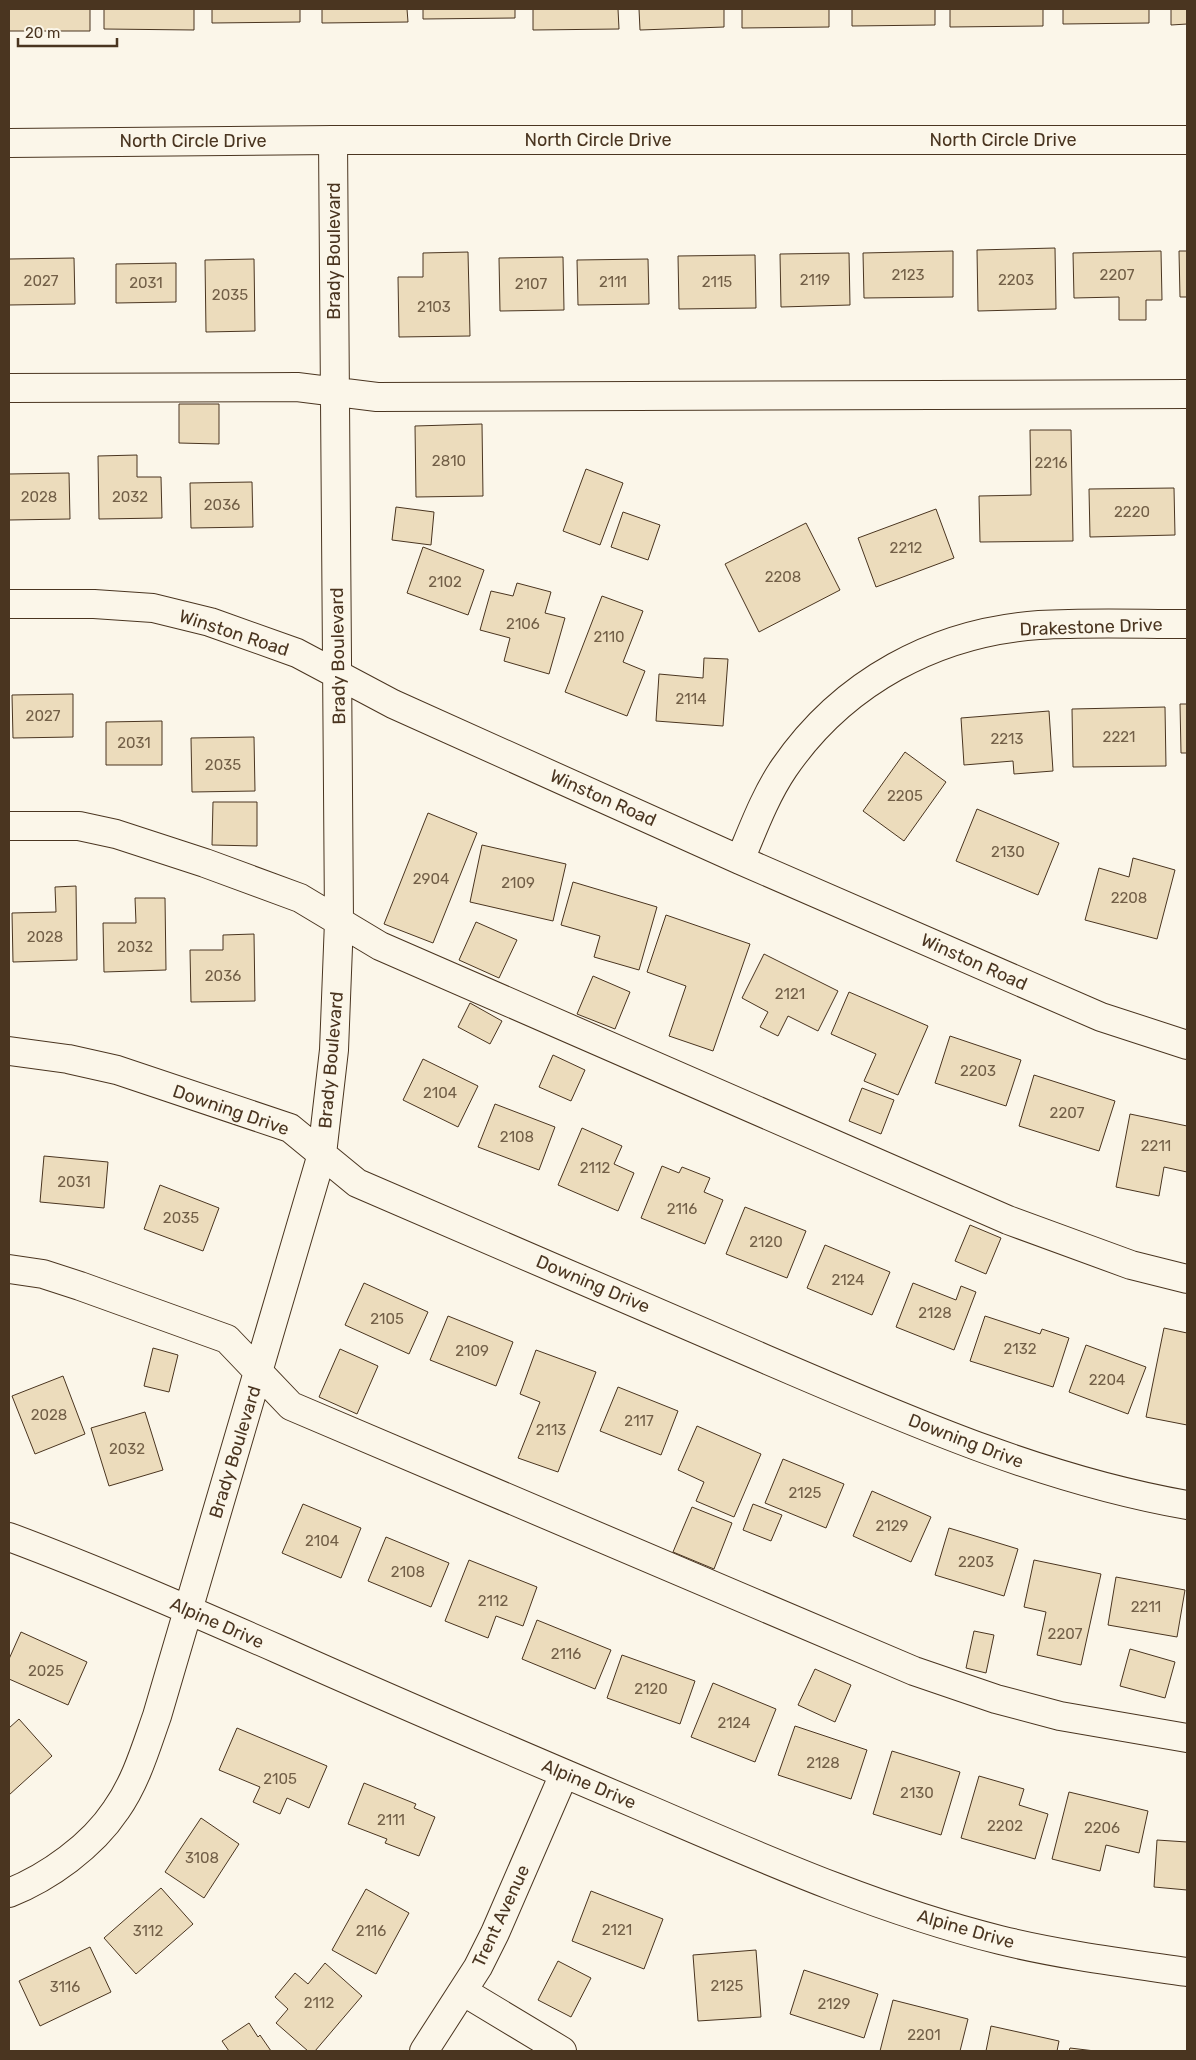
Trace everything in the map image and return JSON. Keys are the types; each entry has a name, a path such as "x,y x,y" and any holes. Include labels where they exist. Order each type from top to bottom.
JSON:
{"street":[{"name":"North Circle Drive","path":"9,143 333,140 1187,140"},
{"name":"Brady Boulevard","path":"9,1893 26,1886 90,1841 116,1810 137,1772 188,1610 322,1154 334,1050 339,920 333,140"},
{"path":"9,388 297,387 377,398 1187,394"},
{"name":"Winston Road","path":"9,604 94,604 153,608 210,622 297,653 338,673 393,704 740,860 1102,1017 1187,1045"},
{"name":"Drakestone Drive","path":"740,860 767,798 783,769 808,737 832,710 866,684 906,660 947,643 989,632 1039,625 1187,624"},
{"path":"9,826 79,826 116,834 206,863 300,898 380,946 1008,1220 1131,1265 1187,1280"},
{"name":"Downing Drive","path":"9,1051 68,1059 117,1070 290,1128 358,1183 885,1410 980,1448 1050,1473 1109,1490 1187,1505"},
{"path":"9,1269 43,1274 227,1340 292,1406 914,1671 996,1699 1060,1716 1187,1738"},
{"name":"Alpine Drive","path":"9,1537 188,1610 564,1774 774,1863 891,1906 953,1927 1000,1940 1064,1954 1187,1972"},
{"name":"Trent Avenue","path":"424,2051 464,1992 496,1933 564,1774"},
{"path":"464,1992 562,2051"}],"building":[{"path":"9,9 90,9 90,31 9,31"},
{"path":"104,9 194,9 194,30 104,29"},
{"path":"212,9 300,9 300,22 212,23"},
{"path":"322,9 407,9 408,22 322,23"},
{"path":"423,9 515,9 515,18 423,19"},
{"path":"533,9 618,9 619,29 533,30"},
{"path":"639,9 724,9 724,27 640,30"},
{"path":"742,9 829,9 829,27 742,28"},
{"path":"852,9 935,9 935,25 852,26"},
{"path":"950,9 1043,9 1043,26 950,27"},
{"path":"1063,9 1149,9 1149,23 1063,24"},
{"path":"1171,9 1187,9 1187,24 1171,25"},
{"path":"1055,248 1056,309 978,311 977,250"},
{"path":"953,251 953,297 864,298 863,253"},
{"path":"1161,251 1162,300 1146,300 1146,320 1119,320 1119,297 1074,298 1073,253"},
{"path":"1179,251 1187,251 1187,297 1180,297"},
{"path":"468,252 470,336 399,337 398,277 423,277 423,253"},
{"path":"849,253 850,305 781,307 780,254"},
{"path":"755,255 756,308 679,309 678,256"},
{"path":"563,257 564,310 500,311 499,258"},
{"path":"74,258 75,304 9,305 9,259"},
{"path":"254,259 255,331 206,332 205,260"},
{"path":"648,259 649,304 578,305 577,260"},
{"path":"176,263 176,302 116,303 116,264"},
{"path":"179,404 219,404 219,444 179,443"},
{"path":"482,424 483,496 416,497 415,426"},
{"path":"1030,430 1071,430 1073,541 980,542 979,496 1031,495"},
{"path":"137,455 137,477 161,477 162,518 99,519 98,456"},
{"path":"586,469 623,483 600,545 563,531"},
{"path":"69,473 70,519 9,520 9,474"},
{"path":"252,482 253,527 191,528 190,483"},
{"path":"1174,488 1175,535 1090,537 1089,489"},
{"path":"396,507 434,512 431,545 392,540"},
{"path":"936,509 954,558 876,587 858,538"},
{"path":"623,512 660,525 648,560 611,547"},
{"path":"806,523 840,590 759,632 725,564"},
{"path":"423,547 484,570 468,615 407,593"},
{"path":"517,583 551,592 545,613 565,618 549,674 504,661 510,638 480,630 491,591 513,596"},
{"path":"602,596 643,611 623,662 645,671 627,716 565,692"},
{"path":"704,658 728,659 723,726 656,721 659,674 703,678"},
{"path":"73,694 73,737 13,738 12,695"},
{"path":"1180,704 1187,704 1187,753 1181,753"},
{"path":"1165,707 1166,766 1073,767 1072,709"},
{"path":"1049,711 1053,771 1014,774 1013,761 964,765 961,718"},
{"path":"162,721 162,765 106,765 106,722"},
{"path":"254,737 255,791 192,792 191,738"},
{"path":"905,752 946,782 904,841 863,811"},
{"path":"213,802 257,802 257,846 212,845"},
{"path":"977,809 1059,843 1038,895 956,861"},
{"path":"428,813 477,833 433,943 384,924"},
{"path":"482,845 566,864 553,921 470,902"},
{"path":"1133,858 1175,870 1157,939 1085,920 1099,868 1129,877"},
{"path":"573,882 657,907 639,970 594,957 600,936 561,925"},
{"path":"76,886 77,960 13,962 12,913 56,912 55,887"},
{"path":"135,898 165,898 166,970 104,972 103,923 136,923"},
{"path":"666,915 750,944 713,1051 669,1036 686,986 647,972"},
{"path":"476,922 517,940 499,978 459,960"},
{"path":"254,934 255,1001 191,1002 190,950 223,950 223,935"},
{"path":"764,954 838,991 818,1031 788,1016 778,1036 760,1027 768,1012 742,998"},
{"path":"593,976 630,992 615,1029 577,1014"},
{"path":"849,992 928,1026 898,1095 864,1081 876,1054 831,1034"},
{"path":"470,1003 502,1021 490,1044 458,1027"},
{"path":"950,1036 1021,1060 1006,1106 935,1083"},
{"path":"553,1055 585,1070 571,1101 539,1087"},
{"path":"423,1059 478,1086 458,1127 403,1100"},
{"path":"1034,1075 1115,1101 1099,1151 1019,1126"},
{"path":"862,1088 894,1100 881,1134 849,1121"},
{"path":"495,1104 555,1127 539,1170 478,1147"},
{"path":"1130,1114 1187,1126 1187,1172 1164,1167 1159,1196 1116,1187"},
{"path":"582,1128 622,1146 614,1164 634,1173 618,1211 558,1185"},
{"path":"44,1156 108,1162 104,1208 40,1202"},
{"path":"662,1166 679,1173 682,1167 710,1178 704,1192 723,1200 705,1244 641,1218"},
{"path":"160,1185 219,1208 203,1251 144,1229"},
{"path":"745,1207 806,1231 787,1278 726,1254"},
{"path":"970,1225 1001,1238 986,1274 955,1261"},
{"path":"825,1245 890,1272 872,1315 807,1288"},
{"path":"364,1283 428,1312 409,1354 345,1325"},
{"path":"913,1283 956,1300 961,1286 976,1292 954,1350 896,1327"},
{"path":"448,1316 513,1342 496,1386 430,1360"},
{"path":"985,1316 1040,1334 1042,1329 1069,1338 1053,1387 970,1361"},
{"path":"1164,1328 1187,1333 1187,1425 1146,1417"},
{"path":"1086,1345 1146,1367 1128,1414 1069,1392"},
{"path":"153,1348 178,1355 169,1392 144,1386"},
{"path":"340,1349 378,1366 357,1414 319,1397"},
{"path":"536,1350 596,1372 558,1472 518,1458 540,1402 520,1394"},
{"path":"63,1376 85,1434 35,1454 12,1396"},
{"path":"618,1387 678,1411 661,1455 600,1431"},
{"path":"145,1412 163,1470 109,1486 91,1428"},
{"path":"697,1426 761,1454 734,1517 696,1501 704,1482 678,1470"},
{"path":"783,1459 844,1484 826,1528 765,1503"},
{"path":"872,1491 931,1517 911,1562 853,1536"},
{"path":"303,1504 361,1528 341,1578 282,1553"},
{"path":"753,1504 782,1515 771,1541 743,1530"},
{"path":"692,1507 732,1523 714,1569 673,1552"},
{"path":"949,1528 1018,1549 1004,1596 935,1575"},
{"path":"386,1537 449,1563 431,1607 368,1581"},
{"path":"469,1560 537,1587 523,1626 496,1616 488,1638 445,1621"},
{"path":"1034,1560 1101,1574 1081,1665 1037,1655 1046,1612 1024,1607"},
{"path":"1116,1577 1185,1590 1177,1637 1108,1625"},
{"path":"537,1620 611,1650 595,1689 522,1659"},
{"path":"974,1631 994,1635 986,1673 966,1668"},
{"path":"21,1632 87,1662 68,1705 9,1679 9,1659"},
{"path":"1130,1649 1175,1662 1165,1698 1120,1686"},
{"path":"622,1655 695,1681 680,1724 607,1698"},
{"path":"815,1669 851,1685 835,1722 798,1705"},
{"path":"713,1683 776,1709 755,1762 691,1737"},
{"path":"19,1719 52,1756 9,1795 9,1728"},
{"path":"795,1726 867,1750 851,1799 778,1775"},
{"path":"237,1728 327,1766 309,1808 287,1798 280,1814 253,1802 260,1787 219,1770"},
{"path":"892,1751 960,1772 941,1835 873,1814"},
{"path":"979,1776 1024,1789 1019,1805 1048,1814 1035,1859 961,1838"},
{"path":"364,1783 416,1804 414,1808 435,1817 419,1856 385,1843 387,1839 348,1824"},
{"path":"1069,1792 1148,1811 1139,1853 1106,1845 1100,1871 1052,1859"},
{"path":"201,1818 239,1844 204,1898 165,1872"},
{"path":"1157,1840 1187,1842 1187,1890 1154,1887"},
{"path":"161,1888 193,1924 136,1974 104,1938"},
{"path":"366,1889 409,1913 376,1974 332,1950"},
{"path":"591,1891 663,1919 644,1969 572,1941"},
{"path":"90,1947 111,1992 40,2026 19,1981"},
{"path":"756,1950 761,2017 698,2021 693,1955"},
{"path":"558,1961 591,1978 571,2017 538,2000"},
{"path":"325,1963 362,1996 315,2051 308,2051 276,2023 288,2009 275,1997 295,1973 308,1984"},
{"path":"804,1970 878,1994 864,2038 790,2014"},
{"path":"893,2000 968,2019 960,2051 880,2051"},
{"path":"249,2023 258,2037 260,2035 271,2051 229,2051 222,2041"},
{"path":"991,2026 1059,2041 1057,2051 986,2051"},
{"path":"1070,2048 1095,2051 1069,2051"}]}
